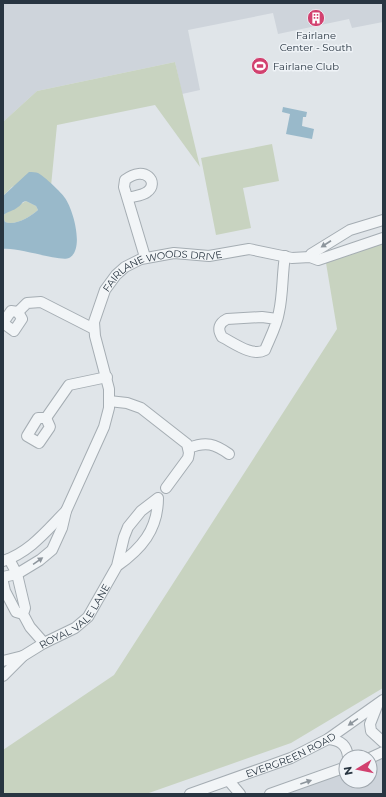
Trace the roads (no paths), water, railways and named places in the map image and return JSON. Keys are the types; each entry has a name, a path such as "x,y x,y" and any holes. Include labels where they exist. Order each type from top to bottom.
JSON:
{"street":[{"path":"128,198 145,258"},
{"path":"310,258 312,254 344,233 358,226 383,220"},
{"path":"358,226 363,244"},
{"path":"344,233 351,248"},
{"name":"FAIRLANE WOODS DRIVE","path":"3,577 17,574 40,560 52,550 62,528 66,511 104,427 109,401 107,377 94,330 96,314 109,284 125,267 145,258 174,253 209,256 249,249 285,256 310,258 313,260 325,259 351,248 383,238"},
{"path":"277,319 262,317 227,319 222,322 219,327 219,332 222,336 251,352 261,352 266,350 277,319 285,256"},
{"path":"18,312 27,303 41,302 94,330"},
{"path":"11,311 18,312 22,319 14,331 3,323 11,311"},
{"path":"46,418 69,385 107,377"},
{"path":"109,401 127,402 141,408 184,440 189,448 188,458 166,488"},
{"path":"189,448 198,444 212,444 217,445 229,454"},
{"name":"ROYAL VALE LANE","path":"3,676 23,656 44,642 75,628 88,617 117,566 124,537 128,528 141,511 158,498 156,518 147,539 133,555 117,566"},
{"name":"FAIRLANE WOODS DRIVE","path":"6,560 31,547 66,511"},
{"path":"6,560 17,574 25,608 23,614"},
{"path":"3,582 5,591 16,612 23,614 30,627 44,642"},
{"name":"ROYAL VALE LANE","path":"3,661 23,656"},
{"path":"380,703 370,724 371,731 383,742"},
{"name":"EVERGREEN ROAD","path":"190,794 291,758 328,739 380,703"},
{"path":"328,739 336,739 342,743 346,749"},
{"path":"270,794 338,769"},
{"path":"229,780 240,794"}],"water":[{"path":"283,107 307,112 306,117 303,117 302,126 314,129 312,139 286,134 290,114 282,112"},
{"path":"29,172 37,173 44,177 68,203 76,229 77,238 74,254 69,258 64,259 18,250 3,249 3,216 3,196","holes":["26,201 36,206 38,210 27,218 13,223 5,222 3,216"]}],"place":[{"name":"Fairlane Center - South","path":"316,18"},
{"name":"Fairlane Club","path":"260,66"}]}
